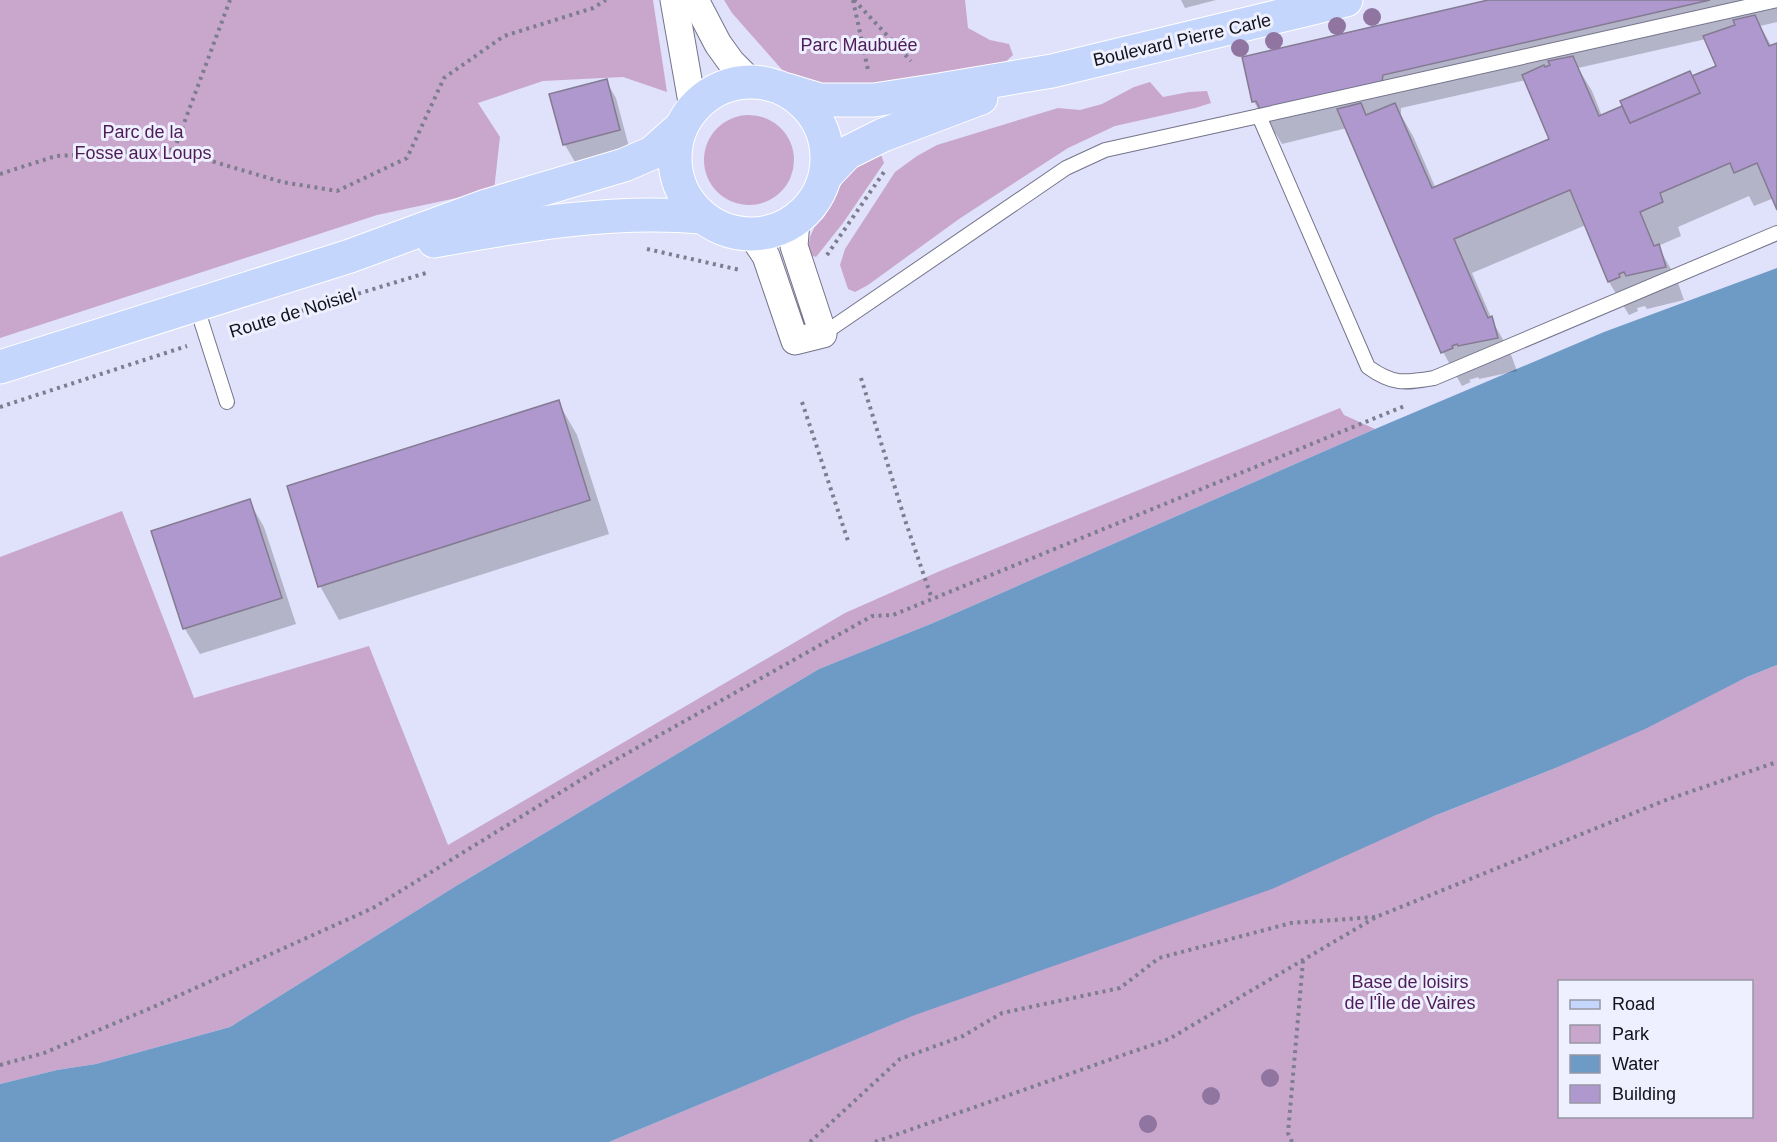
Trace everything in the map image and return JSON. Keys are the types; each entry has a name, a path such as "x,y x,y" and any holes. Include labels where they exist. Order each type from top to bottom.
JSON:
{"main road":[{"name":"Boulevard Pierre Carle","path":"826,175 847,153 883,135 1052,71 1276,8 1346,0"},
{"name":"Boulevard Pierre Carle","path":"787,90 820,100 874,100 1052,71"},
{"path":"750,82 769,84 787,90 807,105 821,126 828,150 826,175 820,192 810,208 796,221 775,231 752,235 734,233 717,227 702,217 686,199 676,176 675,152 686,118 709,94 729,85 750,82"},
{"name":"Route de Noisiel","path":"0,367 350,255 486,206 624,165 652,153 686,118"},
{"name":"Route de Noisiel","path":"350,255 529,224 632,215 670,214 702,217"}],"street":[{"path":"674,0 686,118"},
{"path":"695,0 718,44 750,82"},
{"path":"752,235 765,256 795,342 823,334 794,246 796,221"}],"lane":[{"path":"823,334 1066,168 1105,150 1777,0"},
{"path":"1259,116 1368,367 1383,378 1407,382 1434,378 1777,233"},
{"path":"196,305 227,402"}],"path":[{"path":"174,150 230,0"},
{"path":"0,174 56,156 174,150 282,182 337,191 407,158 444,78 504,36 593,8 606,0"},
{"path":"854,0 939,90"},
{"path":"854,0 874,100"},
{"name":"Route de Noisiel","path":"0,407 207,339 434,270"},
{"path":"861,378 932,599"},
{"path":"802,402 849,544"},
{"path":"0,1065 44,1053 151,1008 373,908 592,774 872,616 893,615 1413,403"},
{"path":"875,1142 1169,1039 1376,917 1666,800 1777,762"},
{"path":"810,1142 900,1059 963,1036 1002,1013 1120,988 1159,958 1291,922 1376,917"},
{"path":"1292,1142 1288,1133 1303,960"}],"green space":[{"name":"Parc de la Fosse aux Loups","path":"0,0 653,0 667,92 623,77 543,81 478,103 500,137 494,190 377,215 0,338"},
{"name":"Parc Maubuée","path":"724,0 965,0 968,28 990,40 1009,44 1013,55 1000,67 852,91 793,78 784,72 732,13"},
{"path":"1150,82 1163,97 1207,91 1211,103 1115,126 1068,148 959,219 868,285 855,292 848,289 840,265 845,249 895,172 917,156 937,145 1058,108 1080,110 1102,104 1134,87"},
{"path":"749,115 766,118 781,128 791,143 794,160 791,177 781,192 766,202 749,205 732,202 717,192 707,177 704,160 707,143 717,128 732,118"},
{"path":"879,149 884,163 843,223 816,257 807,254 814,228 824,217 849,170"},
{"path":"1340,408 1344,415 1375,429 933,623 819,669 456,886 230,1027 96,1064 57,1070 0,1084 0,557 122,511 194,698 369,646 448,845 845,613 940,571"},
{"name":"Base de loisirs de l'Île de Vaires","path":"1777,665 1777,1142 609,1142 914,1015 1558,767"}],"water":[{"path":"1777,268 1777,665 1747,677 1645,729 1558,767 1434,816 1272,889 915,1015 609,1142 0,1142 0,1084 57,1070 96,1064 230,1027 456,886 819,669 933,623 1375,429 1604,332"}],"building":[{"path":"1488,0 1710,0 1383,75 1382,82 1261,111 1256,101 1252,102 1242,57"},
{"path":"1755,15 1769,46 1777,43 1777,210 1757,163 1734,173 1730,163 1660,193 1663,202 1640,212 1654,246 1659,244 1666,267 1626,276 1624,272 1619,274 1620,277 1608,282 1570,190 1454,239 1488,318 1492,316 1498,338 1458,346 1457,344 1441,353 1337,109 1361,103 1366,115 1395,103 1432,188 1549,139 1522,75 1544,65 1545,67 1550,65 1548,61 1573,56 1599,116 1622,106 1630,123 1700,93 1692,76 1716,66 1703,36 1735,25 1733,20"},
{"path":"1690,71 1700,93 1630,123 1620,101"},
{"path":"607,79 620,130 563,145 549,94"},
{"path":"559,400 590,500 318,587 287,486"},
{"path":"250,499 282,598 183,629 151,531"}]}
